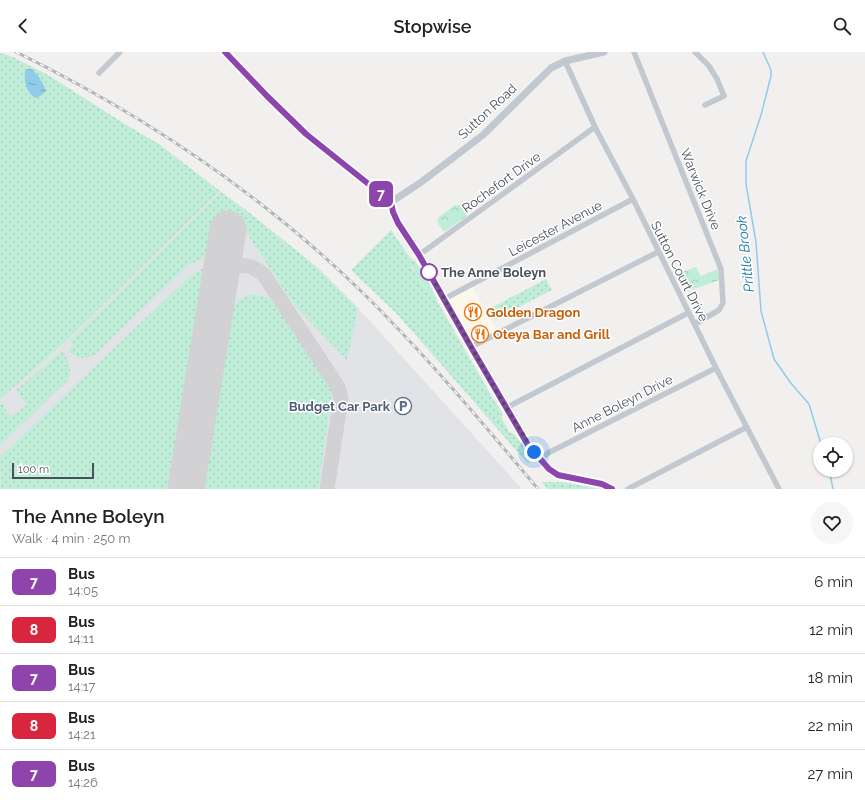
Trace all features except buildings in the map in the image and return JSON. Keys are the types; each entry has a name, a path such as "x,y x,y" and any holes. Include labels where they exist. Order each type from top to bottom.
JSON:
{"street":[{"path":"99,73 120,52"},
{"path":"226,52 267,96 306,134 391,202 393,212 398,223 419,255 528,445 540,460 558,475 602,484 612,489"},
{"name":"Sutton Road","path":"391,202 420,183 483,135 551,68 565,61 604,52"},
{"name":"Warwick Drive","path":"634,52 721,269 723,303 719,310 695,324"},
{"path":"694,52 709,66 724,96 705,105"},
{"name":"Sutton Court Drive","path":"565,61 595,127 633,199 688,313 779,489"},
{"name":"Rochefort Drive","path":"419,255 595,127"},
{"name":"Leicester Avenue","path":"444,299 633,199"},
{"path":"471,347 658,252"},
{"path":"506,408 688,313"},
{"name":"Anne Boleyn Drive","path":"540,460 548,453 716,368"},
{"path":"628,489 748,427"}],"shaded area":[{"path":"220,191 318,268 358,308 522,489 0,489 0,399 60,347"},
{"path":"471,285 499,333 471,347 444,299"}],"green space":[{"path":"0,53 13,57 48,75 159,144 220,191 60,347 0,399"},
{"path":"221,192 318,268 358,308 347,360 295,306 245,230 216,225 209,239 209,255 187,266 94,355 87,358 81,358 74,356 68,351 74,345 70,341"},
{"path":"455,205 460,205 467,216 444,232 437,222 439,217"},
{"path":"391,230 408,255 412,268 422,284 437,301 503,414 501,417 509,432 514,434 532,458 528,464 398,315 351,270"},
{"path":"408,255 426,276 437,301 416,274"},
{"path":"208,267 173,489 1,489 0,457 190,276"},
{"path":"696,267 701,276 718,269 719,280 688,291 679,273"},
{"path":"546,279 552,290 494,320 489,309"},
{"path":"250,295 266,297 279,306 333,387 318,489 203,489 233,307 239,300"},
{"path":"62,351 67,358 70,369 67,381 0,446 0,404 1,403 9,415 12,416 27,405 16,390"},
{"path":"542,482 563,482 599,489 547,489"}],"water":[{"path":"28,69 34,71 42,82 46,91 35,98 30,93 25,82 25,71"}],"waterway":[{"name":"Prittle Brook","path":"763,52 771,70 771,76 761,115 746,161 746,184 756,242 761,311 774,359 790,382 809,404 819,437"},
{"name":"Prittle Brook","path":"830,477 833,489"}],"taxiway":[{"path":"218,288 227,274 237,266 250,266 264,275 338,387 341,398 327,489"}],"runway":[{"path":"186,489 228,229"}],"railway":[{"path":"16,52 63,76 154,129 198,158 282,221 361,291 407,339 452,388 538,489"}],"bus line":[{"name":"7","path":"225,52 306,134 391,202 393,212 398,223 419,255 528,445 540,460 558,475 602,484 612,489"}],"place":[{"name":"The Anne Boleyn","path":"429,272"},
{"name":"Golden Dragon","path":"473,312"},
{"name":"Oteya Bar and Grill","path":"480,334"},
{"name":"Budget Car Park","path":"403,406"}],"route":[{"path":"429,272 499,396 528,445 534,452"}]}
